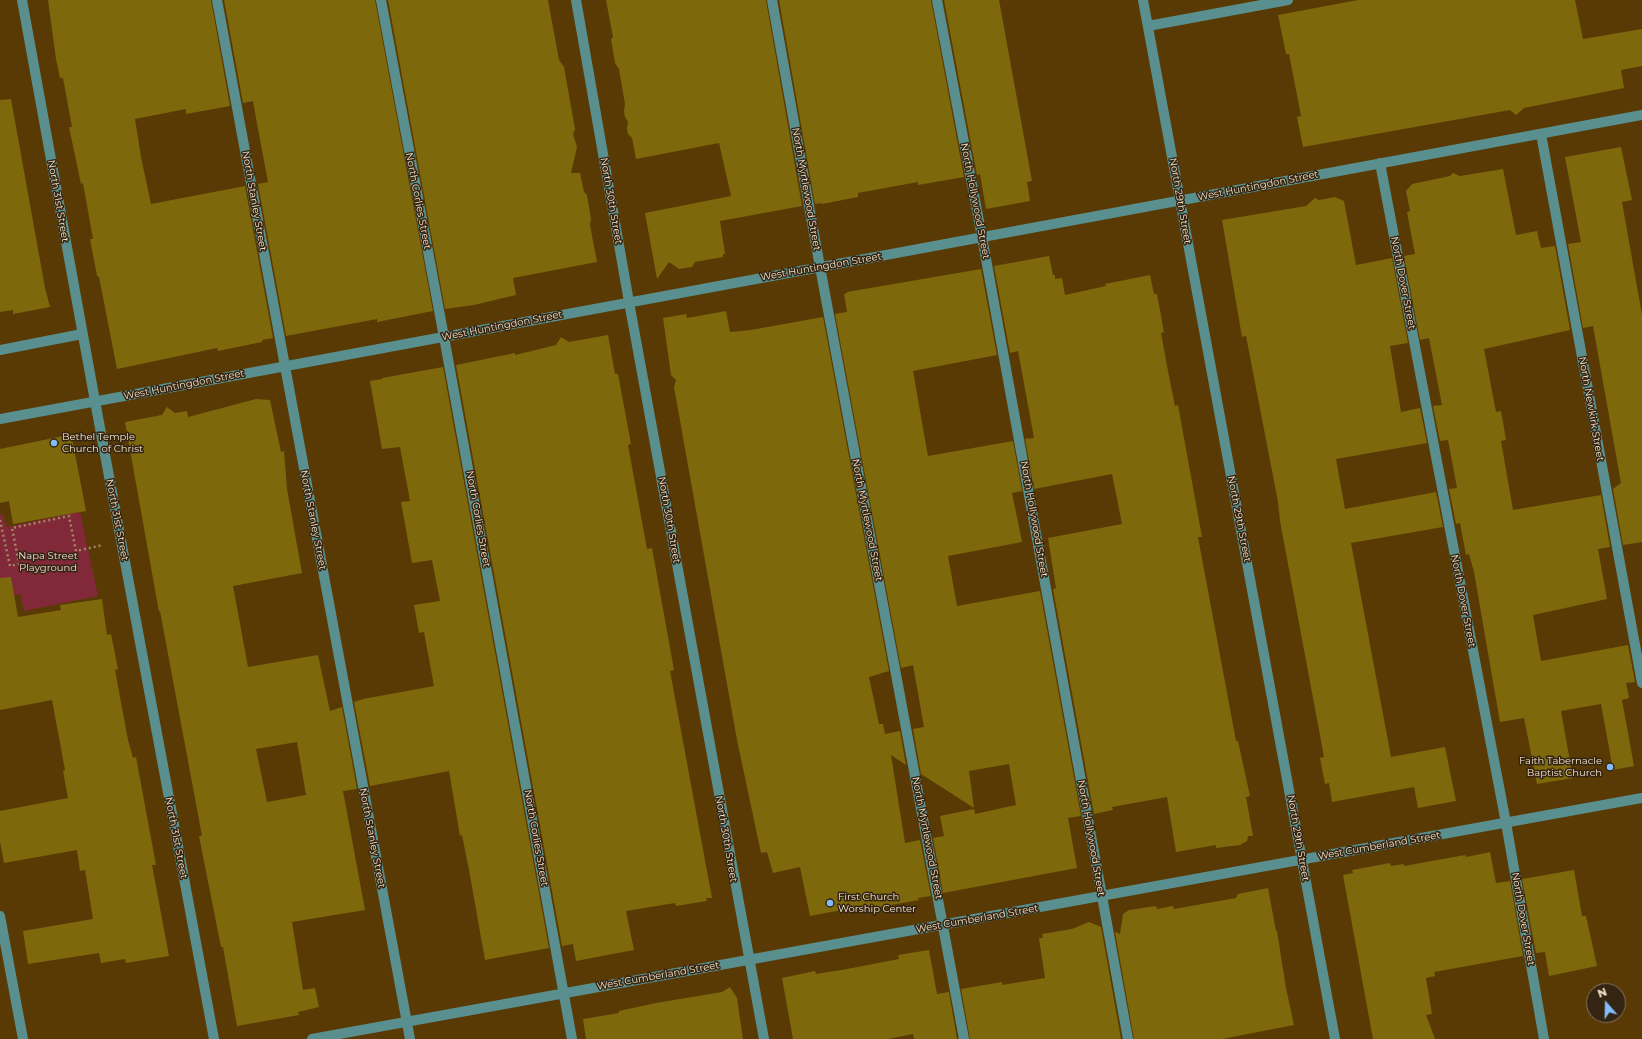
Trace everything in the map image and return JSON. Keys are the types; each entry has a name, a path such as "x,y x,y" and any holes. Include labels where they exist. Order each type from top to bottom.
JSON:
{"street":[{"name":"North 31st Street","path":"22,0 82,334 214,1039"},
{"name":"North Stanley Street","path":"217,0 410,1039"},
{"name":"North Corlies Street","path":"380,0 444,337 572,1039"},
{"name":"North 30th Street","path":"576,0 748,960 764,1039"},
{"name":"North Myrtlewood Street","path":"772,0 820,267 964,1039"},
{"name":"North Hollywood Street","path":"937,0 982,237 1128,1039"},
{"name":"North 29th Street","path":"1143,0 1335,1039"},
{"path":"1148,26 1288,0"},
{"name":"West Huntingdon Street","path":"0,419 1642,115"},
{"name":"North Newkirk Street","path":"1541,134 1642,683"},
{"name":"North Dover Street","path":"1380,164 1506,823 1544,1039"},
{"path":"0,350 82,334"},
{"name":"West Cumberland Street","path":"312,1039 1642,798"},
{"path":"0,916 23,1039"}],"path":[{"path":"0,520 10,566 19,564 12,528 19,526 69,516 76,551 121,541"}],"green space":[{"name":"Napa Street Playground","path":"80,512 98,596 24,611 20,594 0,598 0,515 3,514 6,527"}],"building":[{"path":"48,0 211,0 230,106 186,114 186,109 135,119 141,157 151,204 245,186 273,338 262,340 262,342 218,351 217,348 117,369 90,239 93,239 83,183 81,184 69,127 72,127 63,78 60,78 56,59"},
{"path":"224,0 375,0 433,311 377,322 377,319 286,336 258,184 268,182 253,101 243,103"},
{"path":"388,0 548,0 559,60 564,67 575,129 573,134 577,147 571,173 580,173 584,192 587,195 591,219 590,225 597,262 513,278 516,295 474,305 445,309"},
{"path":"606,0 766,0 802,206 720,221 725,254 723,254 723,257 695,262 692,267 679,269 669,262 657,279 645,213 731,196 719,143 636,159 632,138 628,134 628,122 625,117 625,104 619,69 615,63 611,39 613,37"},
{"path":"779,0 931,0 964,177 918,185 918,182 858,193 858,197 815,204"},
{"path":"944,0 999,0 1032,181 1027,182 1030,201 986,209 980,174 977,175"},
{"path":"1358,0 1575,0 1583,39 1642,29 1642,66 1621,70 1624,88 1524,108 1516,115 1510,110 1303,147 1297,117 1301,116 1289,54 1286,54 1278,15"},
{"path":"11,99 45,288 50,307 13,314 13,310 0,312 0,100"},
{"path":"1621,147 1632,200 1622,202 1642,315 1642,542 1623,545 1613,489 1621,483 1593,326 1583,328 1568,244 1581,242 1565,157"},
{"path":"1503,169 1516,235 1537,231 1541,248 1555,246 1570,330 1484,349 1496,412 1501,411 1506,440 1501,441 1513,510 1601,495 1610,547 1598,549 1607,599 1533,615 1541,661 1628,645 1635,682 1626,683 1629,698 1622,700 1634,766 1613,770 1601,704 1561,711 1573,778 1537,784 1524,718 1500,722 1474,572 1469,554 1466,555 1460,523 1456,524 1449,489 1457,488 1448,440 1440,441 1433,406 1442,405 1429,338 1420,340 1404,256 1415,254 1407,212 1410,211 1406,191 1412,184 1450,176 1453,173 1460,176"},
{"path":"1335,197 1344,201 1356,265 1392,258 1408,343 1390,346 1401,412 1420,408 1427,443 1336,459 1345,509 1436,492 1443,527 1351,543 1391,757 1445,747 1456,801 1418,808 1414,787 1332,802 1329,783 1325,784 1320,758 1324,757 1280,521 1278,502 1246,336 1242,337 1222,220 1306,206 1315,198 1319,200"},
{"path":"1049,256 1055,279 1062,278 1065,295 1106,286 1105,284 1150,275 1154,294 1157,294 1164,332 1161,333 1168,371 1175,406 1178,405 1202,537 1198,537 1236,741 1238,741 1250,796 1246,797 1253,836 1248,836 1247,841 1240,845 1216,848 1216,845 1176,852 1167,797 1112,807 1113,810 1094,814 1053,589 1056,588 1048,538 1122,524 1112,474 1034,489 1025,439 1034,438 1018,351 1010,353 994,266"},
{"path":"981,269 997,355 913,371 927,451 928,456 1013,441 1022,491 1012,493 1022,542 948,556 957,606 1040,591 1081,816 1068,818 1077,868 943,893 933,838 944,836 940,816 974,809 975,814 1016,805 1009,764 969,771 974,808 921,774 913,729 924,727 913,665 901,668 835,314 847,312 844,294 847,292"},
{"path":"726,311 730,332 751,330 823,317 889,671 869,677 879,724 883,724 885,734 900,731 906,765 891,755 905,843 920,840 931,896 918,898 919,900 868,909 868,905 810,916 800,867 773,873 767,852 761,853 737,740 674,387 676,380 671,375 663,318 686,314 687,318"},
{"path":"608,335 615,374 618,374 631,444 628,445 647,549 652,548 674,670 670,671 712,898 706,898 707,901 676,906 675,903 626,911 634,950 576,961 573,944 562,946 456,365 515,353 515,355 556,345 561,337 569,342"},
{"path":"443,367 549,948 485,960 462,835 460,836 449,771 370,786 354,702 434,686 424,632 419,633 414,605 440,601 432,560 412,563 401,502 410,501 400,447 382,449 370,381"},
{"path":"256,399 270,400 281,452 284,451 287,489 302,573 233,586 248,667 318,655 330,711 342,707 357,789 343,791 365,910 292,922 303,990 315,988 319,1007 298,1012 299,1015 237,1026 223,947 221,947 199,836 202,836 160,611 159,612 125,422 162,415 167,407 175,413 187,411 188,417","holes":["297,742 306,795 267,802 256,749"]},
{"path":"63,436 72,438 86,511 13,524 9,501 0,503 0,449"},
{"path":"11,577 18,617 61,610 60,605 102,599 107,635 111,634 118,669 115,670 128,740 133,758 136,757 156,865 152,865 169,956 126,963 125,959 101,963 99,953 28,964 23,931 93,919 85,870 80,871 77,850 4,863 0,842 0,811 68,798 63,771 65,770 52,700 0,710 0,578"},
{"path":"1490,852 1496,883 1510,881 1523,956 1434,972 1435,976 1426,978 1432,1014 1426,1015 1435,1039 1373,1039 1343,875 1353,873 1352,870 1390,863 1391,866 1404,864 1404,866"},
{"path":"1574,870 1582,916 1586,916 1597,966 1549,976 1545,952 1536,953 1522,879"},
{"path":"1268,888 1294,1025 1222,1039 1134,1039 1115,932 1120,934 1123,914 1129,910 1156,906 1157,909 1173,906 1174,909 1236,898 1238,894"},
{"path":"1089,922 1101,927 1121,1039 970,1039 961,989 1002,982 1002,985 1045,978 1039,938 1043,938 1042,934 1072,929"},
{"path":"929,950 937,994 949,992 957,1039 914,1039 913,1034 888,1039 793,1039 782,978 815,971 816,974 847,969 899,959 898,955"},
{"path":"730,987 737,998 743,1039 586,1039 583,1019 619,1013 619,1011 656,1003 722,992"}],"place":[{"name":"Bethel Temple Church of Christ","path":"54,443"},
{"name":"Faith Tabernacle Baptist Church","path":"1610,767"},
{"name":"First Church Worship Center","path":"830,903"}]}
